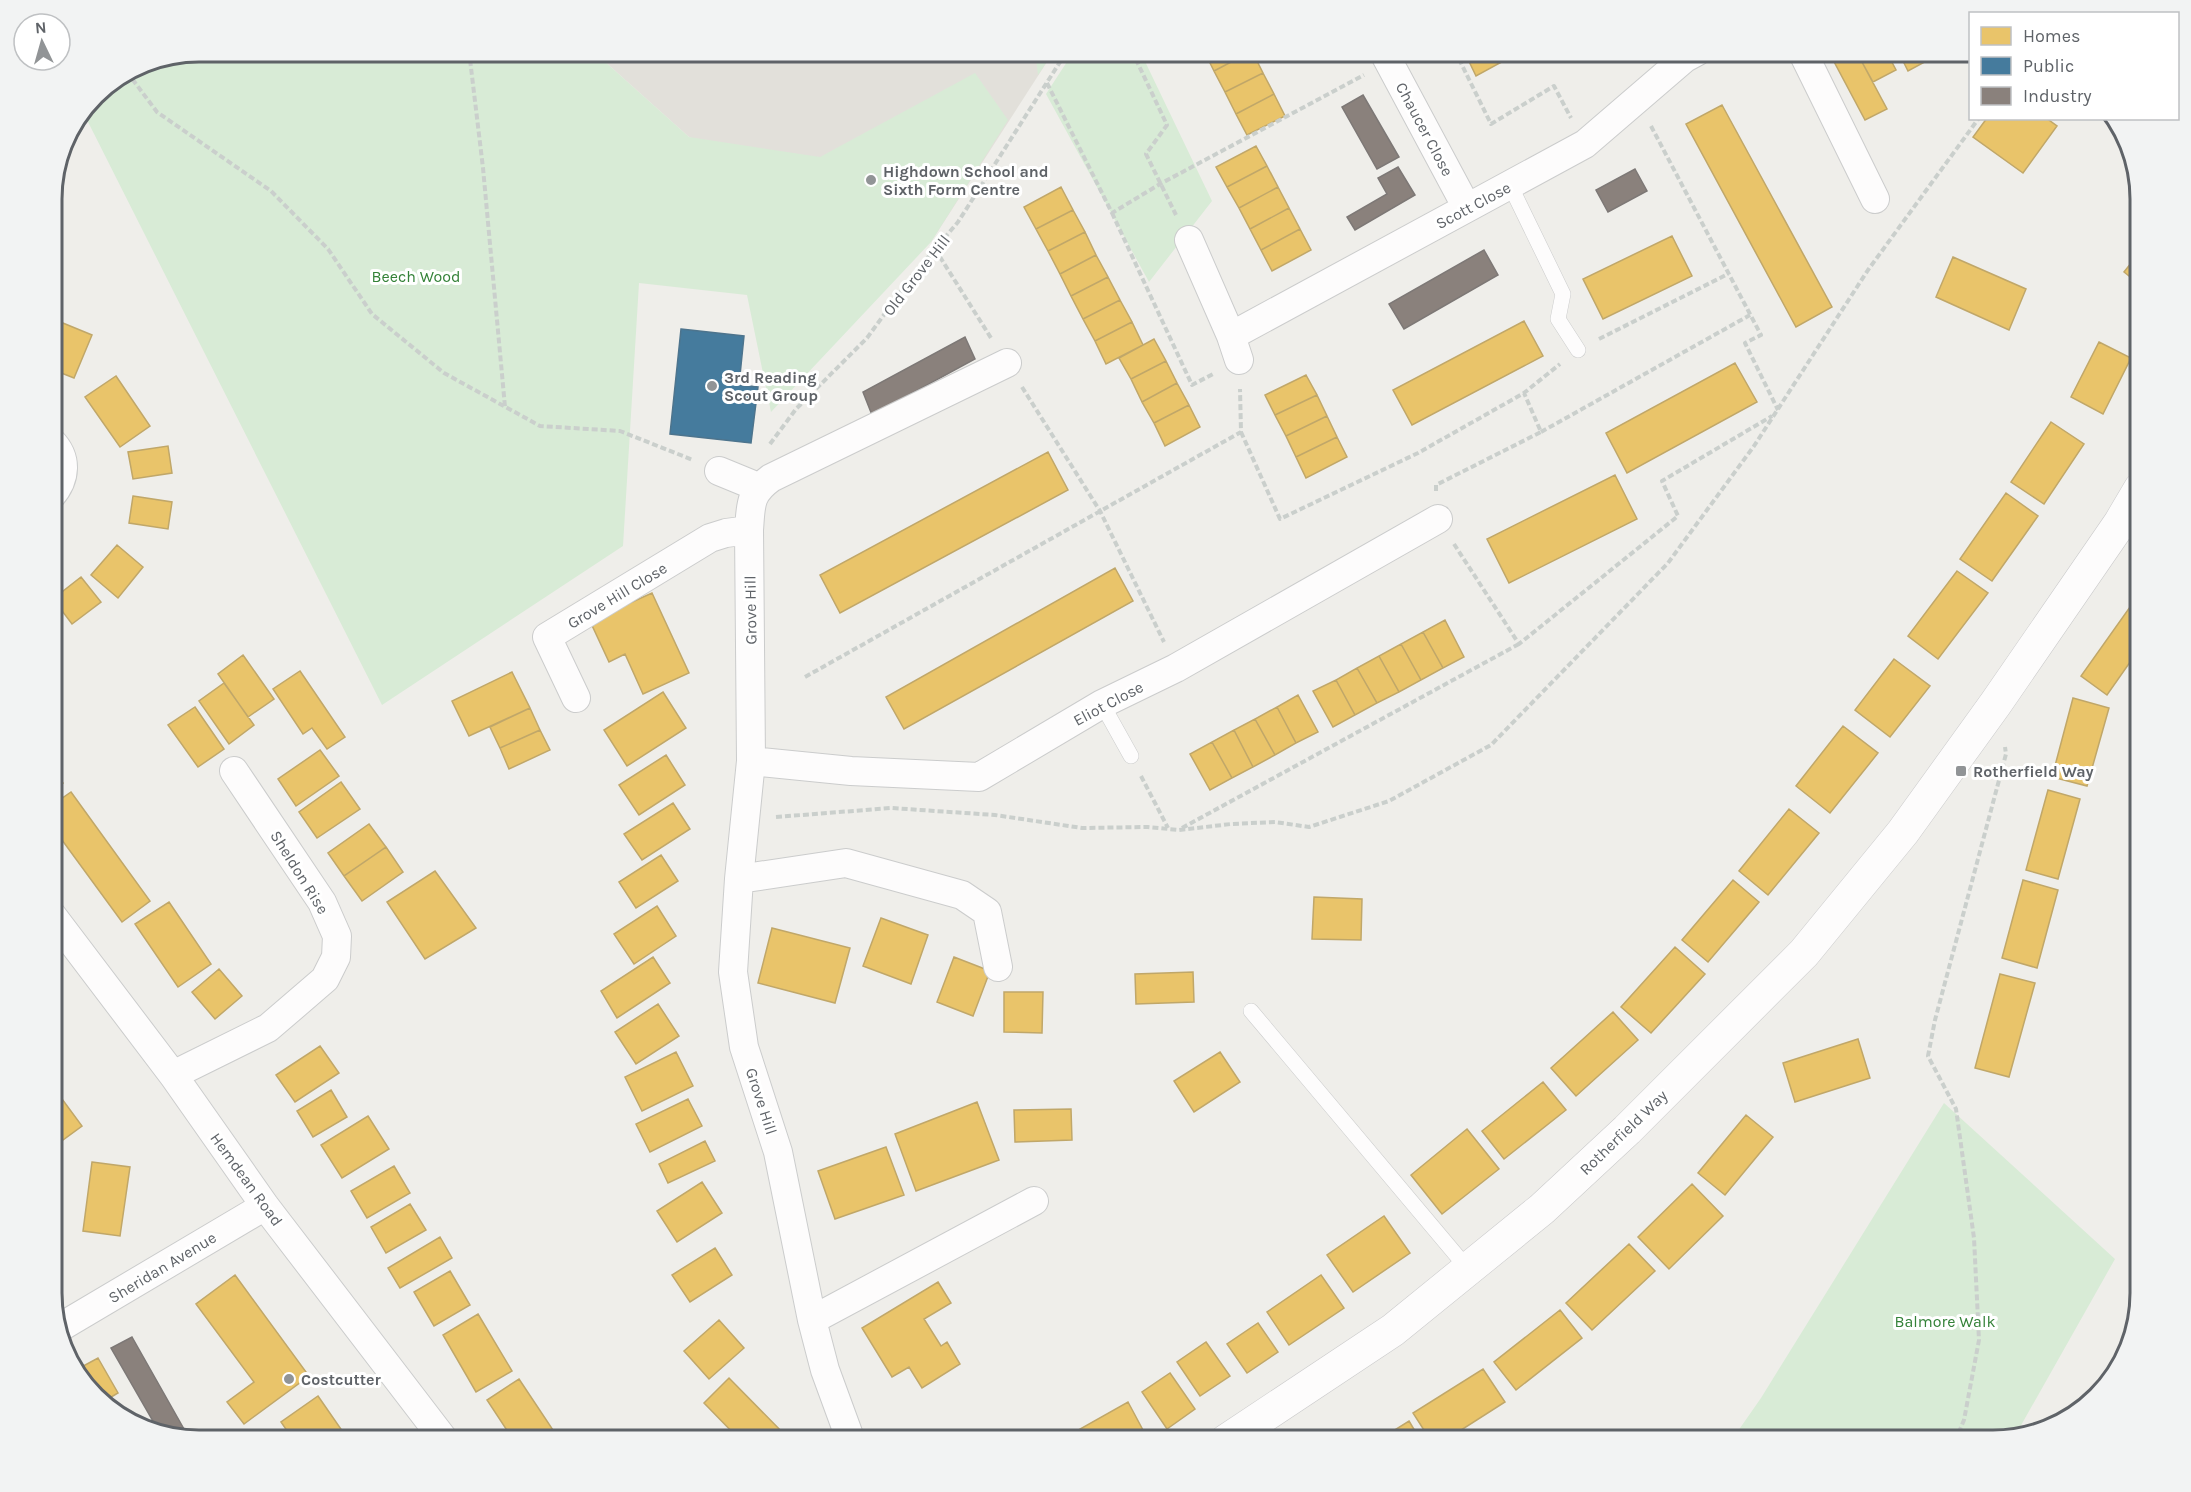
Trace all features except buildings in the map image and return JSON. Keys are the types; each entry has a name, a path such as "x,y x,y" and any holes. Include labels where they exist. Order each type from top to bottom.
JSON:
{"street":[{"name":"Chaucer Close","path":"1389,61 1467,208"},
{"name":"Scott Close","path":"1235,348 1467,208 1586,144 1681,61"},
{"path":"1808,61 1875,200"},
{"path":"1189,240 1235,348"},
{"path":"719,471 758,487 771,478 1007,363"},
{"path":"62,458 64,463 62,478"},
{"name":"Grove Hill","path":"758,487 752,502 749,530 751,761 739,879 733,972 744,1047 778,1152 812,1320 825,1370 847,1430"},
{"name":"Rotherfield Way","path":"1243,1430 1393,1330 1542,1209 1628,1130 1804,953 1903,832 1996,703 2130,506"},
{"name":"Eliot Close","path":"751,761 851,771 979,777 1102,704 1176,668 1438,519"},
{"name":"Grove Hill Close","path":"576,698 547,637 710,538 749,530"},
{"name":"Sheldon Rise","path":"173,1076 268,1028 325,979 336,957 337,936 322,902 234,771"},
{"path":"739,879 846,863 962,895 987,912 998,967"},
{"name":"Hemdean Road","path":"62,929 173,1076 266,1206 437,1430"},
{"path":"812,1320 1034,1201"},
{"name":"Sheridan Avenue","path":"65,1324 266,1206"}],"lane":[{"path":"1510,185 1563,294 1558,319 1578,350"},
{"path":"1102,704 1131,756"},
{"path":"1251,1011 1468,1269"}],"path":[{"path":"470,61 506,407"},
{"name":"Old Grove Hill","path":"758,487 764,453 796,409 867,339 913,275 958,222 1060,61"},
{"path":"1137,61 1167,125 1146,154 1189,240"},
{"path":"1112,213 1377,61"},
{"path":"1460,61 1491,124 1554,86 1586,144"},
{"path":"132,79 158,112 271,191 328,249 372,314 444,373 540,426 620,431 719,471"},
{"path":"1046,82 1112,213 1192,385 1235,348"},
{"path":"1637,99 1761,335 1745,343 1778,410"},
{"path":"745,820 891,808 995,815 1082,828 1148,827 1179,830 1275,822 1308,827 1389,801 1491,745 1668,563 1754,446 1868,270 1978,120"},
{"path":"935,249 1100,511 1176,668"},
{"path":"1235,348 1241,432 1280,519 1418,453 1524,393 1578,350 1728,274"},
{"path":"1519,645 1438,519 1436,484 1541,432 1750,315"},
{"path":"1524,393 1541,432"},
{"path":"1179,830 1519,645 1678,516 1662,481 1774,415"},
{"path":"805,677 1241,432"},
{"path":"1960,1430 1964,1420 1979,1340 1974,1238 1956,1109 1928,1056 1938,1009 2006,754 1996,703"},
{"path":"1131,756 1169,829"}],"shaded area":[{"name":"Highdown School and Sixth Form Centre","path":"604,61 1048,61 931,242 689,137"}],"green space":[{"name":"Beech Wood","path":"198,61 604,61 689,137 820,157 975,73 1008,120 931,242 771,412 747,295 639,283 623,546 382,705 87,120 95,108 115,90 146,72 163,66"},
{"path":"1036,61 1047,61 1038,75"},
{"path":"1067,61 1145,61 1212,201 1149,282 1046,94"},
{"name":"Balmore Walk","path":"1944,1103 2115,1259 2020,1427 1993,1430 1739,1430 1761,1398"}],"place":[{"name":"Highdown School and Sixth Form Centre","path":"871,180"},
{"name":"3rd Reading Scout Group","path":"712,386"},
{"name":"Rotherfield Way","path":"1961,771"},
{"name":"Costcutter","path":"289,1379"}]}
